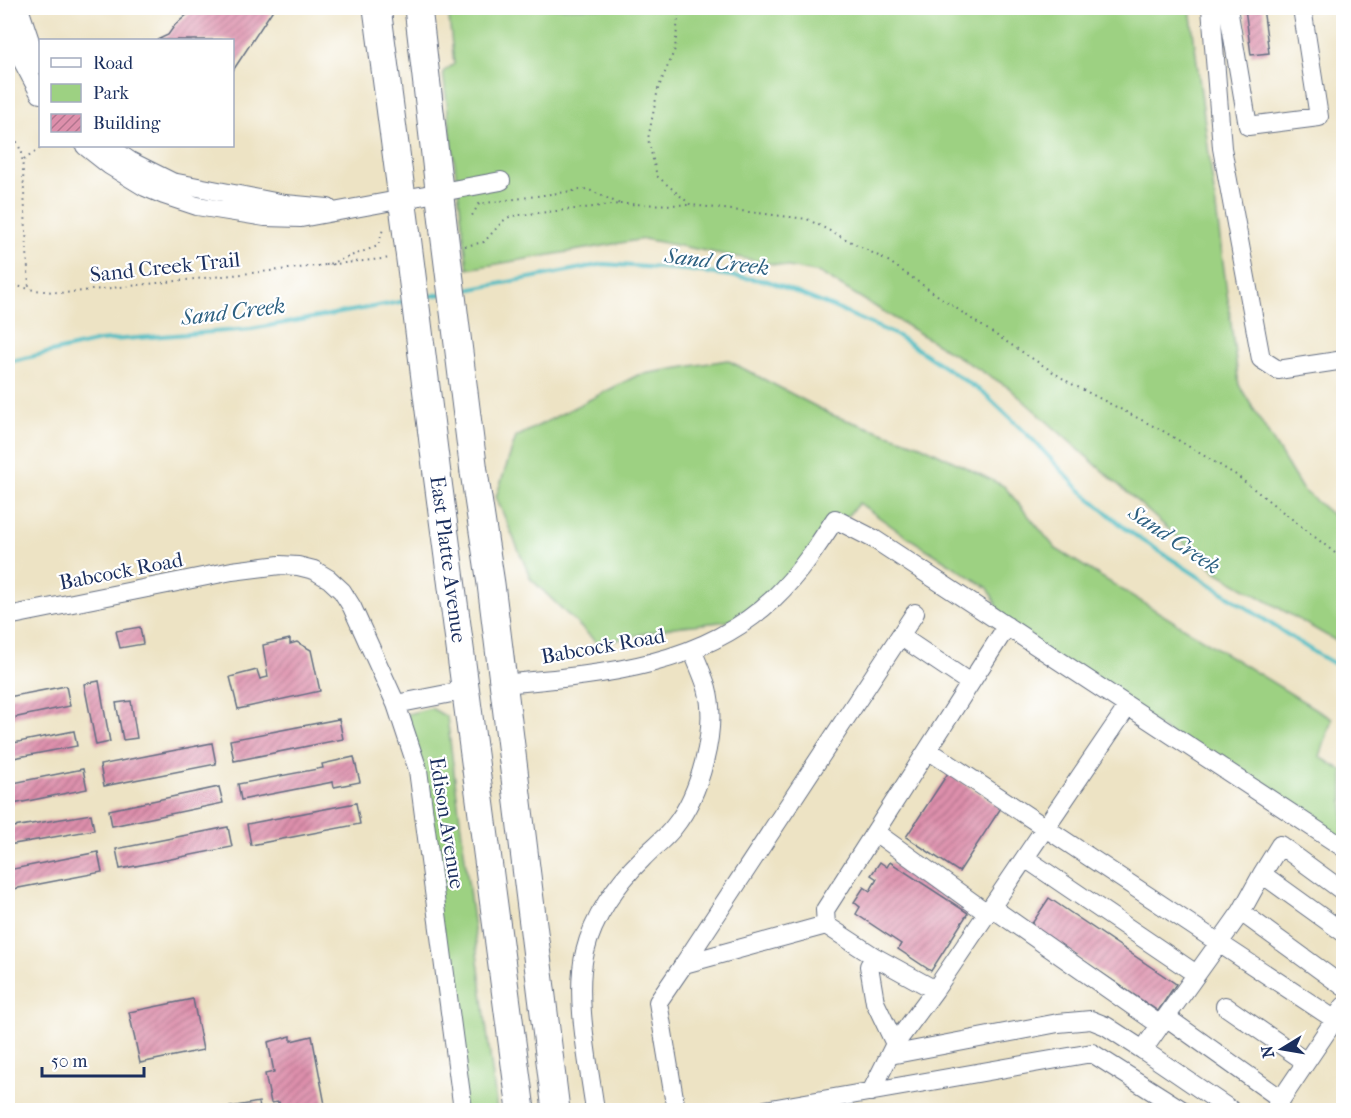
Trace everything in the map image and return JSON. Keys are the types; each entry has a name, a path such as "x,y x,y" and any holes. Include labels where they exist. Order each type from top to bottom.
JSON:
{"highway":[{"name":"East Platte Avenue","path":"377,8 403,198 396,241 438,474 521,1110"},
{"name":"East Platte Avenue","path":"420,8 439,192 453,239 474,472 491,584 556,1110"},
{"path":"467,690 479,701 492,720 504,749 516,791"}],"street":[{"path":"19,8 39,62"},
{"path":"1211,8 1222,148 1261,359 1278,370 1344,360"},
{"path":"1228,8 1248,126 1319,117 1302,8"},
{"path":"8,22 23,62 39,92"},
{"path":"86,147 109,165 146,187 197,206 288,219 501,181"},
{"path":"109,147 130,161 172,182 285,204 341,209"},
{"name":"Babcock Road","path":"502,684 618,671 671,659 692,650 735,627 774,598 811,556 835,519 874,538 1007,626"},
{"name":"Babcock Road","path":"8,616 240,570 280,565 314,570"},
{"name":"Edison Avenue","path":"314,570 329,579 342,591 352,607 396,704 413,750 423,792 463,1110"},
{"path":"676,1110 658,1002 915,613"},
{"path":"826,925 825,910 1007,626 1344,848"},
{"path":"900,636 970,684"},
{"path":"595,1110 581,993 585,951 606,904 640,860 675,826 699,781 709,738 709,714 707,690 692,650"},
{"path":"396,704 467,690"},
{"path":"871,1092 892,1049 935,990 1128,706"},
{"path":"875,832 989,910 1163,1021 1278,1105 1339,1012 1219,943 928,750"},
{"path":"1143,1050 1241,912 1296,817"},
{"path":"1280,845 1344,892"},
{"path":"1025,858 1196,974"},
{"path":"1262,874 1344,933"},
{"path":"1241,912 1344,987"},
{"path":"684,964 826,925 875,957 935,990"},
{"path":"875,957 869,966 875,1002 892,1049"},
{"path":"1225,1006 1306,1062"},
{"path":"892,1049 1091,1020 1106,1026 1231,1110"},
{"path":"765,1110 1092,1053 1182,1110"}],"path":[{"path":"679,8 675,49 658,89 648,139 657,176 691,205"},
{"path":"8,127 22,153 28,289"},
{"path":"22,161 42,147"},
{"path":"470,219 479,204 587,189 620,204"},
{"path":"453,239 484,242 503,221 511,216 620,204 691,205 807,219 888,261 976,322 1070,382 1163,431 1236,475 1344,560"},
{"name":"Sand Creek Trail","path":"326,265 396,241"},
{"name":"Sand Creek Trail","path":"8,284 64,293 326,265 396,241"}],"green space":[{"path":"448,8 1190,8 1239,385 1302,489 1343,524 1343,645 1218,573 1008,387 820,273 644,239 468,269 443,72 454,64"},
{"path":"727,360 832,415 920,445 1004,486 1056,549 1332,719 1320,757 1343,771 1343,848 1007,626 988,588 904,535 859,503 811,556 748,619 674,627 598,644 531,579 496,497 516,437 638,375"},
{"path":"431,708 447,717 497,1110 464,1110 407,714"}],"building":[{"path":"195,8 274,8 234,69 234,39 159,39 168,35 175,25"},
{"path":"1245,8 1263,8 1269,53 1251,55"},
{"path":"140,627 143,644 120,648 116,631"},
{"path":"290,639 290,644 297,642 311,650 320,691 238,709 230,677 257,670 260,679 268,677 263,645"},
{"path":"99,681 110,742 96,745 84,684"},
{"path":"66,686 70,706 8,719 8,697"},
{"path":"131,701 137,738 123,740 116,703"},
{"path":"339,719 343,739 234,761 230,740"},
{"path":"74,731 77,746 8,759 8,744"},
{"path":"212,743 216,764 104,786 100,765"},
{"path":"354,757 360,782 334,787 333,782 241,800 238,784 323,768 322,764"},
{"path":"83,769 87,789 8,805 8,784"},
{"path":"948,773 1001,808 959,872 906,837"},
{"path":"219,787 223,803 112,826 109,810"},
{"path":"356,803 360,824 251,845 247,824"},
{"path":"91,814 94,830 8,845 8,828"},
{"path":"228,827 232,847 120,869 116,849"},
{"path":"98,852 102,872 8,890 8,870"},
{"path":"880,862 887,867 890,862 968,913 931,971 898,949 901,944 856,914 860,907 854,902 864,887 870,891 877,879 871,875"},
{"path":"1049,898 1176,984 1158,1011 1031,925"},
{"path":"193,999 203,1050 140,1063 129,1012"},
{"path":"291,1036 291,1041 312,1036 326,1110 281,1110 279,1102 271,1103 265,1074 274,1072 268,1042"},
{"path":"259,1102 260,1110 219,1110 219,1109"}],"waterway":[{"name":"Sand Creek","path":"461,291 604,264 687,270 768,281 833,307 898,336 985,394 1078,488 1127,530 1317,654 1344,669"},
{"name":"Sand Creek","path":"425,297 442,294"},
{"name":"Sand Creek","path":"8,362 99,341 251,329 406,301"}]}
